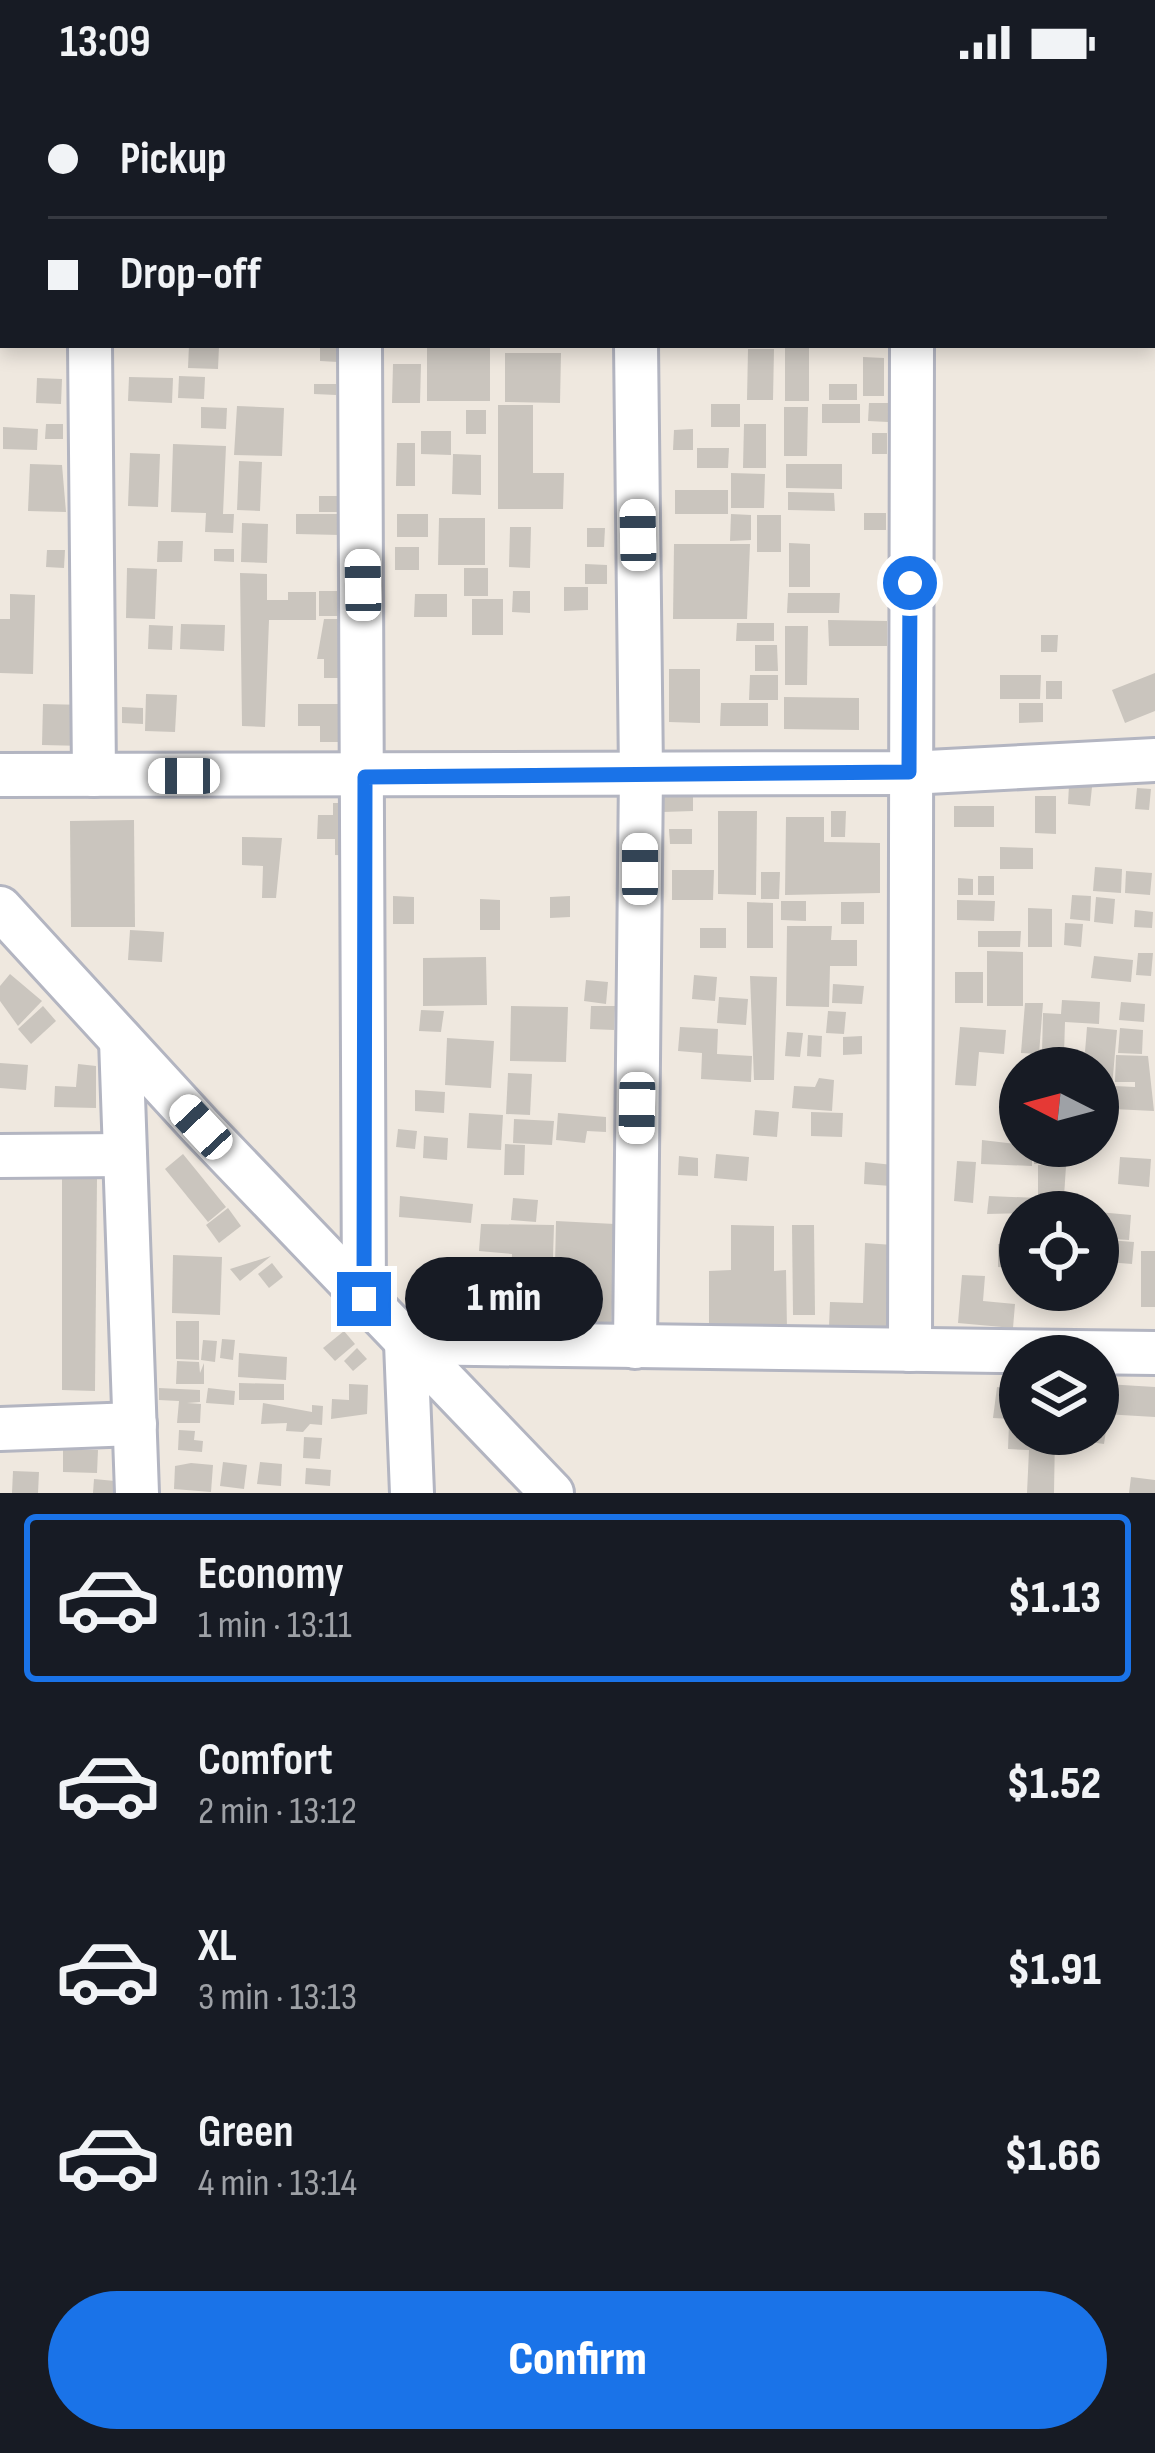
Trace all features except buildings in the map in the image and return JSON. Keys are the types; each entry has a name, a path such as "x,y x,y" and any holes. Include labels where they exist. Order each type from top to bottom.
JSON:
{"street":[{"path":"90,348 94,775"},
{"path":"360,348 364,1299"},
{"path":"635,1347 640,773 636,348"},
{"path":"910,1350 912,348"},
{"path":"0,775 909,772 1155,760"},
{"path":"0,908 552,1493"},
{"path":"121,1040 137,1493"},
{"path":"0,1156 125,1155"},
{"path":"406,1343 1155,1354"},
{"path":"406,1343 412,1493"},
{"path":"0,1430 135,1424"}],"route":[{"path":"364,1299 365,777 909,772 910,583"}]}
